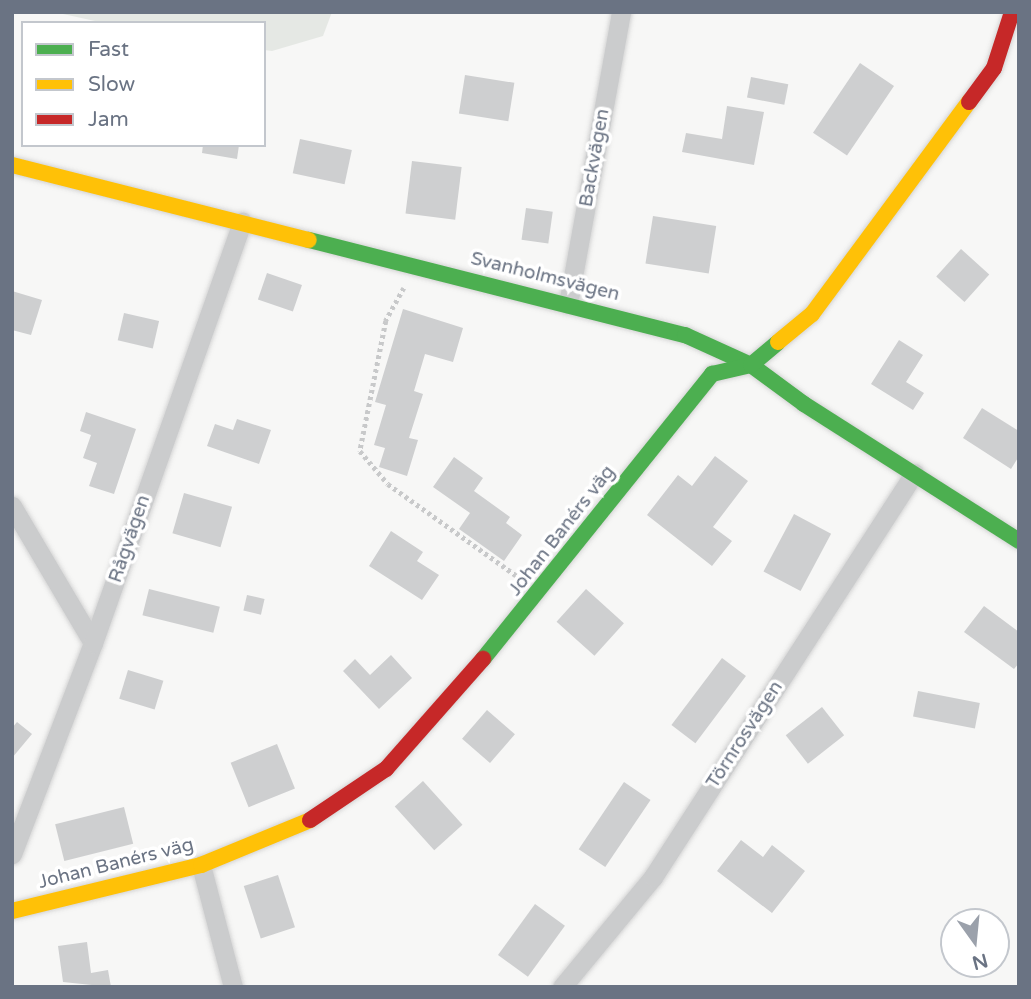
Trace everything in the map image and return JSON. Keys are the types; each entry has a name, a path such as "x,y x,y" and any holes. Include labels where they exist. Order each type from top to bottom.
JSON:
{"street":[{"name":"Backvägen","path":"568,304 621,12"},
{"name":"Johan Banérs väg","path":"12,911 201,865 320,816 386,769 540,592 712,374 751,365 812,314 994,68 1012,12"},
{"name":"Svanholmsvägen","path":"12,165 685,335 751,365 804,404 1019,541"},
{"name":"Rågvägen","path":"12,854 19,814 93,643 242,222"},
{"name":"Törnrosvägen","path":"562,987 653,877 914,473"},
{"path":"12,506 93,643"},
{"path":"201,865 233,987"}],"path":[{"path":"416,266 386,321 360,451 388,484 540,592"}],"shaded area":[{"path":"54,12 332,12 323,36 272,51 266,50 266,21 95,21"}],"building":[{"path":"860,63 894,86 847,156 813,133"},
{"path":"465,75 514,83 508,121 459,114"},
{"path":"751,77 788,84 784,105 747,98"},
{"path":"727,106 764,112 754,165 682,152 686,133 722,139"},
{"path":"300,139 352,150 345,184 293,173"},
{"path":"203,147 239,147 237,159 202,153"},
{"path":"412,161 462,167 455,220 406,214"},
{"path":"526,208 553,212 548,243 522,240"},
{"path":"653,216 716,226 709,273 645,263"},
{"path":"961,249 989,274 964,302 936,276"},
{"path":"267,273 302,285 293,312 258,299"},
{"path":"12,291 42,300 31,335 12,330"},
{"path":"403,309 463,328 453,362 425,354 414,391 423,394 409,438 418,440 407,476 379,467 385,448 374,445 386,405 375,402"},
{"path":"124,313 159,321 153,348 118,340"},
{"path":"899,340 923,355 906,382 924,393 913,410 871,384"},
{"path":"982,408 1019,431 1019,456 1011,469 963,438"},
{"path":"86,412 136,429 114,494 89,486 97,463 83,458 91,435 80,431"},
{"path":"237,419 271,430 259,464 207,446 215,424 233,430"},
{"path":"715,456 748,481 713,527 732,541 712,566 647,515 678,475 692,486"},
{"path":"454,457 483,478 474,491 510,517 506,523 522,535 504,561 459,529 470,513 433,487"},
{"path":"184,493 232,507 220,547 172,533"},
{"path":"794,514 831,534 801,591 763,571"},
{"path":"391,531 423,552 417,561 439,575 422,600 369,566"},
{"path":"149,589 220,607 213,633 142,615"},
{"path":"586,589 624,623 594,656 557,622"},
{"path":"247,595 265,599 261,615 243,611"},
{"path":"984,606 1019,632 1019,663 1014,669 964,632"},
{"path":"391,655 412,678 379,709 343,671 355,659 370,675"},
{"path":"722,658 746,676 695,743 671,725"},
{"path":"128,670 163,681 155,710 119,699"},
{"path":"918,691 980,703 975,729 913,717"},
{"path":"822,707 844,735 808,764 786,735"},
{"path":"487,710 515,734 490,763 462,739"},
{"path":"17,722 32,734 12,758 12,728"},
{"path":"277,744 295,789 249,807 231,763"},
{"path":"423,781 462,825 434,850 395,806"},
{"path":"624,782 651,800 605,867 579,849"},
{"path":"124,807 133,844 64,861 55,824"},
{"path":"741,840 763,857 772,845 805,871 772,913 717,871"},
{"path":"278,875 295,927 261,938 244,886"},
{"path":"535,904 565,926 528,977 498,955"},
{"path":"87,942 91,973 108,970 111,987 63,982 58,946"}],"traffic: fast":[{"path":"309,240 685,335 751,365 804,404 1019,541"},
{"path":"483,659 712,374 751,365 778,342"}],"traffic: slow":[{"path":"778,342 812,314 969,102"},
{"path":"12,165 309,240"},
{"path":"12,911 201,865 310,820"}],"traffic: jam":[{"path":"969,102 994,68 1012,12"},
{"path":"310,820 386,769 483,659"}]}
